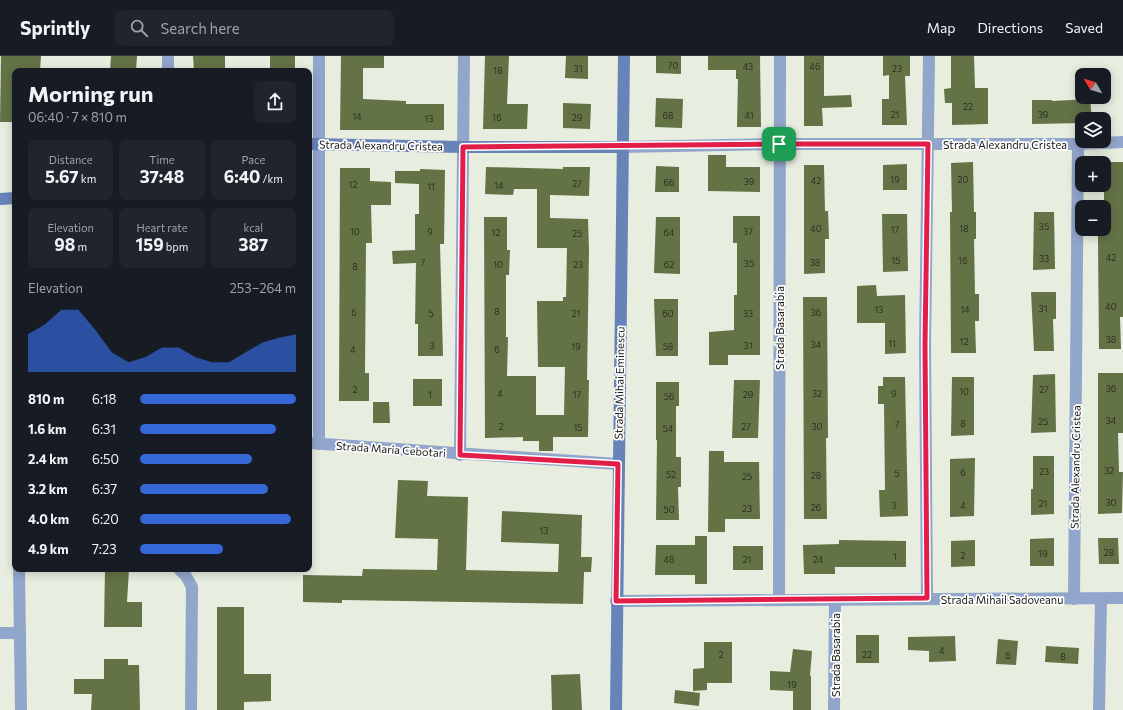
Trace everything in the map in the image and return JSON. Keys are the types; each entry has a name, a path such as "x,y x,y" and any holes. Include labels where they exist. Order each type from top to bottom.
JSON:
{"street":[{"path":"168,56 168,68"},
{"path":"314,444 313,143 319,56"},
{"path":"460,455 464,56"},
{"name":"Strada Mihai Eminescu","path":"616,710 616,601 624,56"},
{"name":"Strada Basarabia","path":"779,600 780,56"},
{"path":"927,598 925,345 929,56"},
{"name":"Strada Alexandru Cristea","path":"1111,143 1123,142"},
{"name":"Strada Alexandru Cristea","path":"313,143 463,147 622,147 779,144 1075,144"},
{"name":"Strada Alexandru Cristea","path":"1074,599 1078,148"},
{"path":"0,199 12,198"},
{"name":"Strada Maria Cebotari","path":"314,444 460,455 618,464"},
{"path":"19,572 20,710"},
{"path":"182,572 192,587 192,710"},
{"name":"Strada Mihail Sadoveanu","path":"616,601 1123,598"},
{"path":"1099,710 1101,599"},
{"name":"Strada Basarabia","path":"834,710 835,600"},
{"path":"0,633 20,633"}],"building":[{"path":"1,56 41,56 40,68 12,68 12,122 0,122"},
{"path":"111,56 137,56 136,68 110,68"},
{"path":"193,56 225,56 225,68 194,68"},
{"path":"270,56 295,56 295,68 270,68"},
{"path":"341,56 384,56 384,68 363,68 363,99 406,101 406,104 444,104 444,130 340,130"},
{"path":"485,56 509,56 507,104 528,104 527,129 483,129"},
{"path":"566,56 588,56 588,79 565,78"},
{"path":"656,56 681,56 681,74 656,73"},
{"path":"708,56 760,56 761,127 737,127 738,79 736,79 736,70 708,70"},
{"path":"804,56 824,56 824,96 851,95 852,107 822,108 823,126 804,126"},
{"path":"883,56 910,56 910,76 905,76 907,125 882,125 882,99 889,99 889,75 883,76"},
{"path":"951,56 974,56 975,88 988,88 988,124 952,125 952,103 945,103 944,89 951,88"},
{"path":"656,98 683,99 682,128 655,127"},
{"path":"1032,100 1075,100 1075,104 1090,104 1091,112 1075,112 1075,123 1032,124"},
{"path":"563,103 591,104 590,129 563,128"},
{"path":"708,155 726,155 726,167 760,167 760,192 708,191"},
{"path":"973,162 974,212 976,212 976,239 974,239 975,294 979,294 979,321 975,321 976,353 951,353 951,163"},
{"path":"1111,162 1123,162 1123,317 1120,317 1121,349 1099,349 1098,236 1111,236 1111,200 1104,200 1104,192 1111,192"},
{"path":"907,164 907,190 883,190 883,165"},
{"path":"804,165 824,165 825,211 828,211 829,239 825,239 825,273 804,274"},
{"path":"656,166 679,167 679,192 655,192"},
{"path":"486,167 563,169 563,167 590,167 589,196 550,195 550,218 588,219 589,250 587,380 589,380 588,437 553,437 553,451 539,451 539,441 523,441 523,437 485,438 484,217 507,217 507,250 510,250 509,275 506,275 506,337 508,337 507,376 536,376 536,415 564,415 565,367 538,367 537,301 563,301 563,297 566,297 567,248 537,248 537,189 514,189 513,195 485,194"},
{"path":"340,168 370,168 370,181 391,182 391,205 371,205 372,243 366,243 365,373 369,373 369,401 339,401"},
{"path":"420,169 445,170 444,244 440,244 443,356 418,356 418,324 415,324 416,263 393,264 392,251 415,250 415,214 419,214 419,184 395,183 395,171 420,171"},
{"path":"1034,212 1054,212 1055,269 1033,270"},
{"path":"882,214 907,214 908,271 883,272"},
{"path":"733,216 760,216 760,355 728,355 728,365 709,365 709,332 734,330 734,295 737,295 737,243 733,243"},
{"path":"656,217 680,217 680,274 654,273"},
{"path":"876,285 877,296 905,295 906,353 885,354 885,323 857,323 857,286"},
{"path":"1031,292 1056,292 1056,319 1053,319 1054,351 1034,351"},
{"path":"803,297 827,297 827,519 804,519"},
{"path":"654,299 678,299 678,356 656,356"},
{"path":"1098,373 1123,373 1123,433 1118,433 1119,472 1123,472 1122,513 1098,514"},
{"path":"1055,374 1056,432 1031,433 1033,375"},
{"path":"883,377 905,377 908,516 880,517 879,490 885,490 884,404 878,404 878,386 883,386"},
{"path":"952,377 974,377 974,435 951,436"},
{"path":"413,379 442,379 442,406 413,406"},
{"path":"734,380 760,380 758,438 732,438"},
{"path":"656,382 679,382 679,406 676,406 676,457 681,457 681,487 678,487 679,520 656,520"},
{"path":"373,402 389,402 390,423 373,423"},
{"path":"709,451 724,451 724,462 759,462 760,519 725,519 725,532 708,532"},
{"path":"1033,456 1054,456 1054,514 1031,515"},
{"path":"975,458 974,516 950,517 950,459"},
{"path":"398,480 428,481 427,496 468,497 466,570 558,572 559,544 501,542 502,511 582,515 581,557 592,557 591,572 584,572 583,604 342,600 342,603 303,602 303,575 362,576 363,569 437,570 438,539 395,538"},
{"path":"695,536 707,536 707,584 695,584 695,575 655,575 656,545 695,545"},
{"path":"1054,538 1054,566 1030,566 1030,539"},
{"path":"1098,538 1118,538 1119,564 1099,564"},
{"path":"839,540 906,541 906,567 835,567 835,574 804,574 803,545 839,544"},
{"path":"975,540 975,566 951,567 951,541"},
{"path":"733,546 763,546 763,570 733,570"},
{"path":"105,572 129,572 127,602 142,602 142,627 104,627"},
{"path":"217,607 244,607 244,674 271,674 271,701 244,702 244,710 217,710"},
{"path":"856,635 879,635 879,663 856,663"},
{"path":"955,636 956,661 929,662 929,651 908,650 908,637"},
{"path":"998,639 1018,641 1016,665 996,664"},
{"path":"704,642 732,642 732,683 707,683 707,690 693,691 693,669 704,668"},
{"path":"1046,646 1079,648 1078,664 1045,662"},
{"path":"793,649 812,651 810,676 811,710 793,710 793,691 770,690 770,671 790,672"},
{"path":"104,659 128,659 128,665 139,665 140,710 91,710 92,694 74,694 74,679 104,679"},
{"path":"580,674 582,710 552,710 551,675"},
{"path":"675,690 700,693 699,706 674,703"}],"route":[{"path":"779,144 928,144 925,345 927,598 616,601 618,464 460,455 463,147 622,147 779,144"}]}
